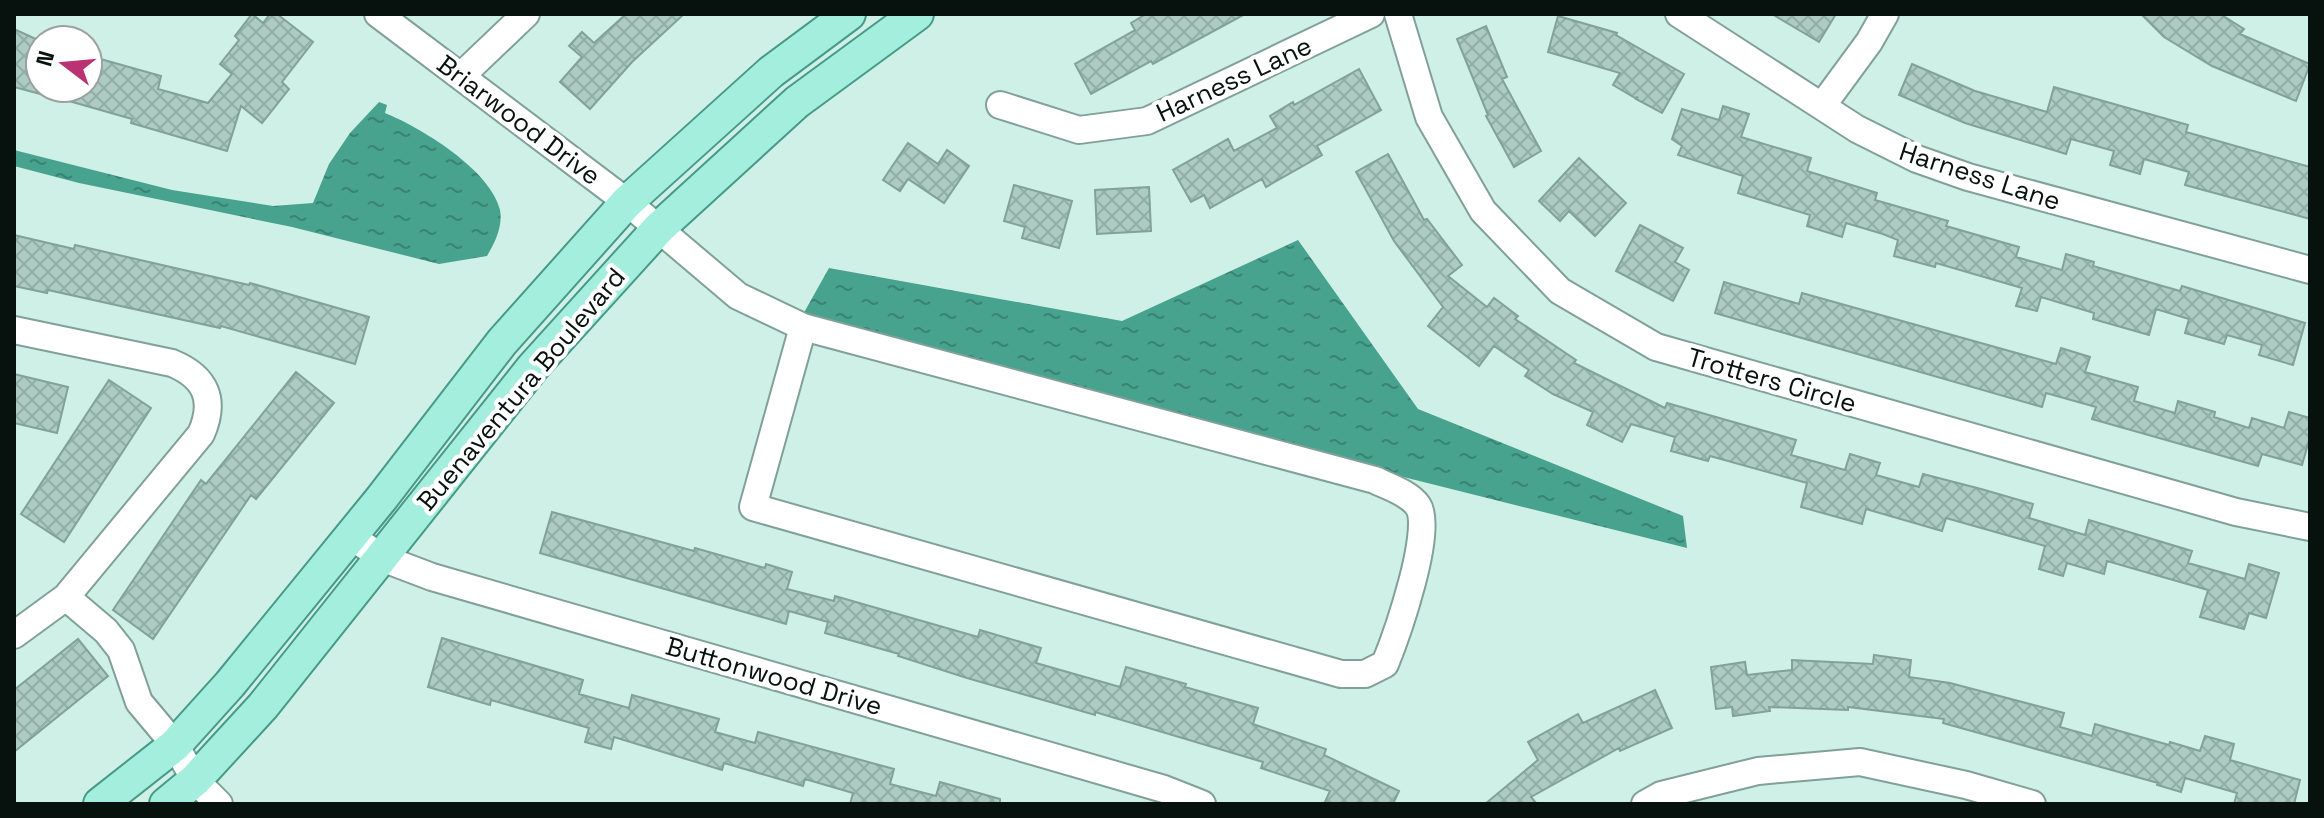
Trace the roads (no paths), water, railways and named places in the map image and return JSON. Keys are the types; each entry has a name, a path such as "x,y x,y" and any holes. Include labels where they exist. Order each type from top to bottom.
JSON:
{"main road":[{"name":"Buenaventura Boulevard","path":"100,804 175,745 230,684 351,536 502,342 627,202 771,72 849,14"},
{"name":"Buenaventura Boulevard","path":"166,804 195,780 263,706 533,367 659,228 797,102 917,14"}],"street":[{"name":"Briarwood Drive","path":"378,14 627,202 738,296 803,327 1375,480 1404,494 1419,507 1424,525 1401,626 1385,664 1365,674 1341,674 753,507 803,327"},
{"path":"461,76 526,14"},
{"name":"Harness Lane","path":"1000,105 1079,130 1147,121 1371,14"},
{"name":"Trotters Circle","path":"1398,14 1429,117 1483,211 1560,291 1656,347 2236,512 2310,527"},
{"name":"Harness Lane","path":"1679,14 1889,147 1968,177 2310,270"},
{"path":"1822,106 1869,42 1885,14"},
{"path":"14,330 172,363 187,369 200,380 210,407 201,434 66,597 14,635"},
{"name":"Buttonwood Drive","path":"351,536 382,558 432,577 1164,789 1202,804"},
{"path":"66,597 106,631 121,650 139,702 175,745 195,780 219,804"},
{"path":"1645,804 1661,795 1758,771 1860,762 1966,785 2032,804"}],"water":[{"path":"379,102 387,105 385,113 434,139 469,165 494,195 500,210 500,222 487,256 439,264 292,227 79,183 14,166 14,150 172,190 273,206 313,203 329,164 350,133"},
{"path":"1298,240 1418,409 1683,516 1687,548 797,325 829,268 1122,321"}]}
